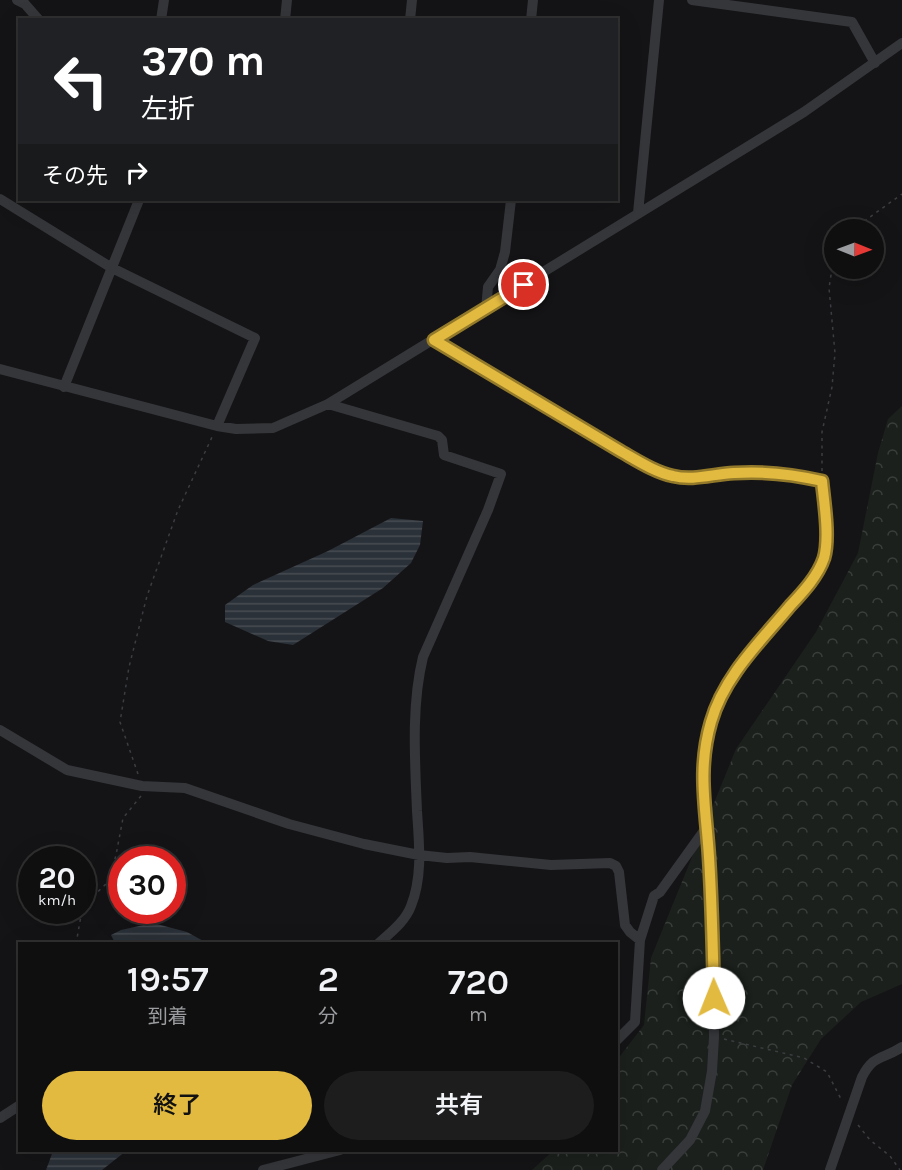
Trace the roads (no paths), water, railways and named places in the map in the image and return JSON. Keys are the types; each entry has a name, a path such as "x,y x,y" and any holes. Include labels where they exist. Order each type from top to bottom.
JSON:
{"street":[{"path":"162,18 164,0"},
{"path":"285,18 287,0"},
{"path":"410,18 412,0"},
{"path":"531,18 533,0"},
{"path":"638,213 659,0"},
{"path":"692,0 852,22 875,63"},
{"path":"19,1 25,4 37,18"},
{"path":"0,369 217,426 236,429 273,428 328,404 486,309 804,112 902,43"},
{"path":"0,199 112,268 255,338 217,426"},
{"path":"64,387 139,201"},
{"path":"486,309 488,287 500,270 505,252 511,201"},
{"path":"434,340 622,452 651,468 673,476 690,478 770,472 822,481 826,524 824,558 811,582 730,679 711,723 702,776 713,940 712,1071 705,1111 690,1140 662,1170"},
{"path":"328,404 438,436 442,440 444,455 501,474 488,510 423,657 417,680 415,761 418,881 411,908 400,925 380,942"},
{"path":"0,730 67,770 142,786 185,788 323,834 419,855 447,858 470,857 550,865 610,863 616,866 619,872 625,925 640,940"},
{"path":"618,1039 635,1022 640,940 654,896 665,885 706,828"},
{"path":"830,1170 862,1077 868,1066 874,1060 902,1047"},
{"path":"0,1118 18,1106"},
{"path":"263,1170 332,1152"}]}
